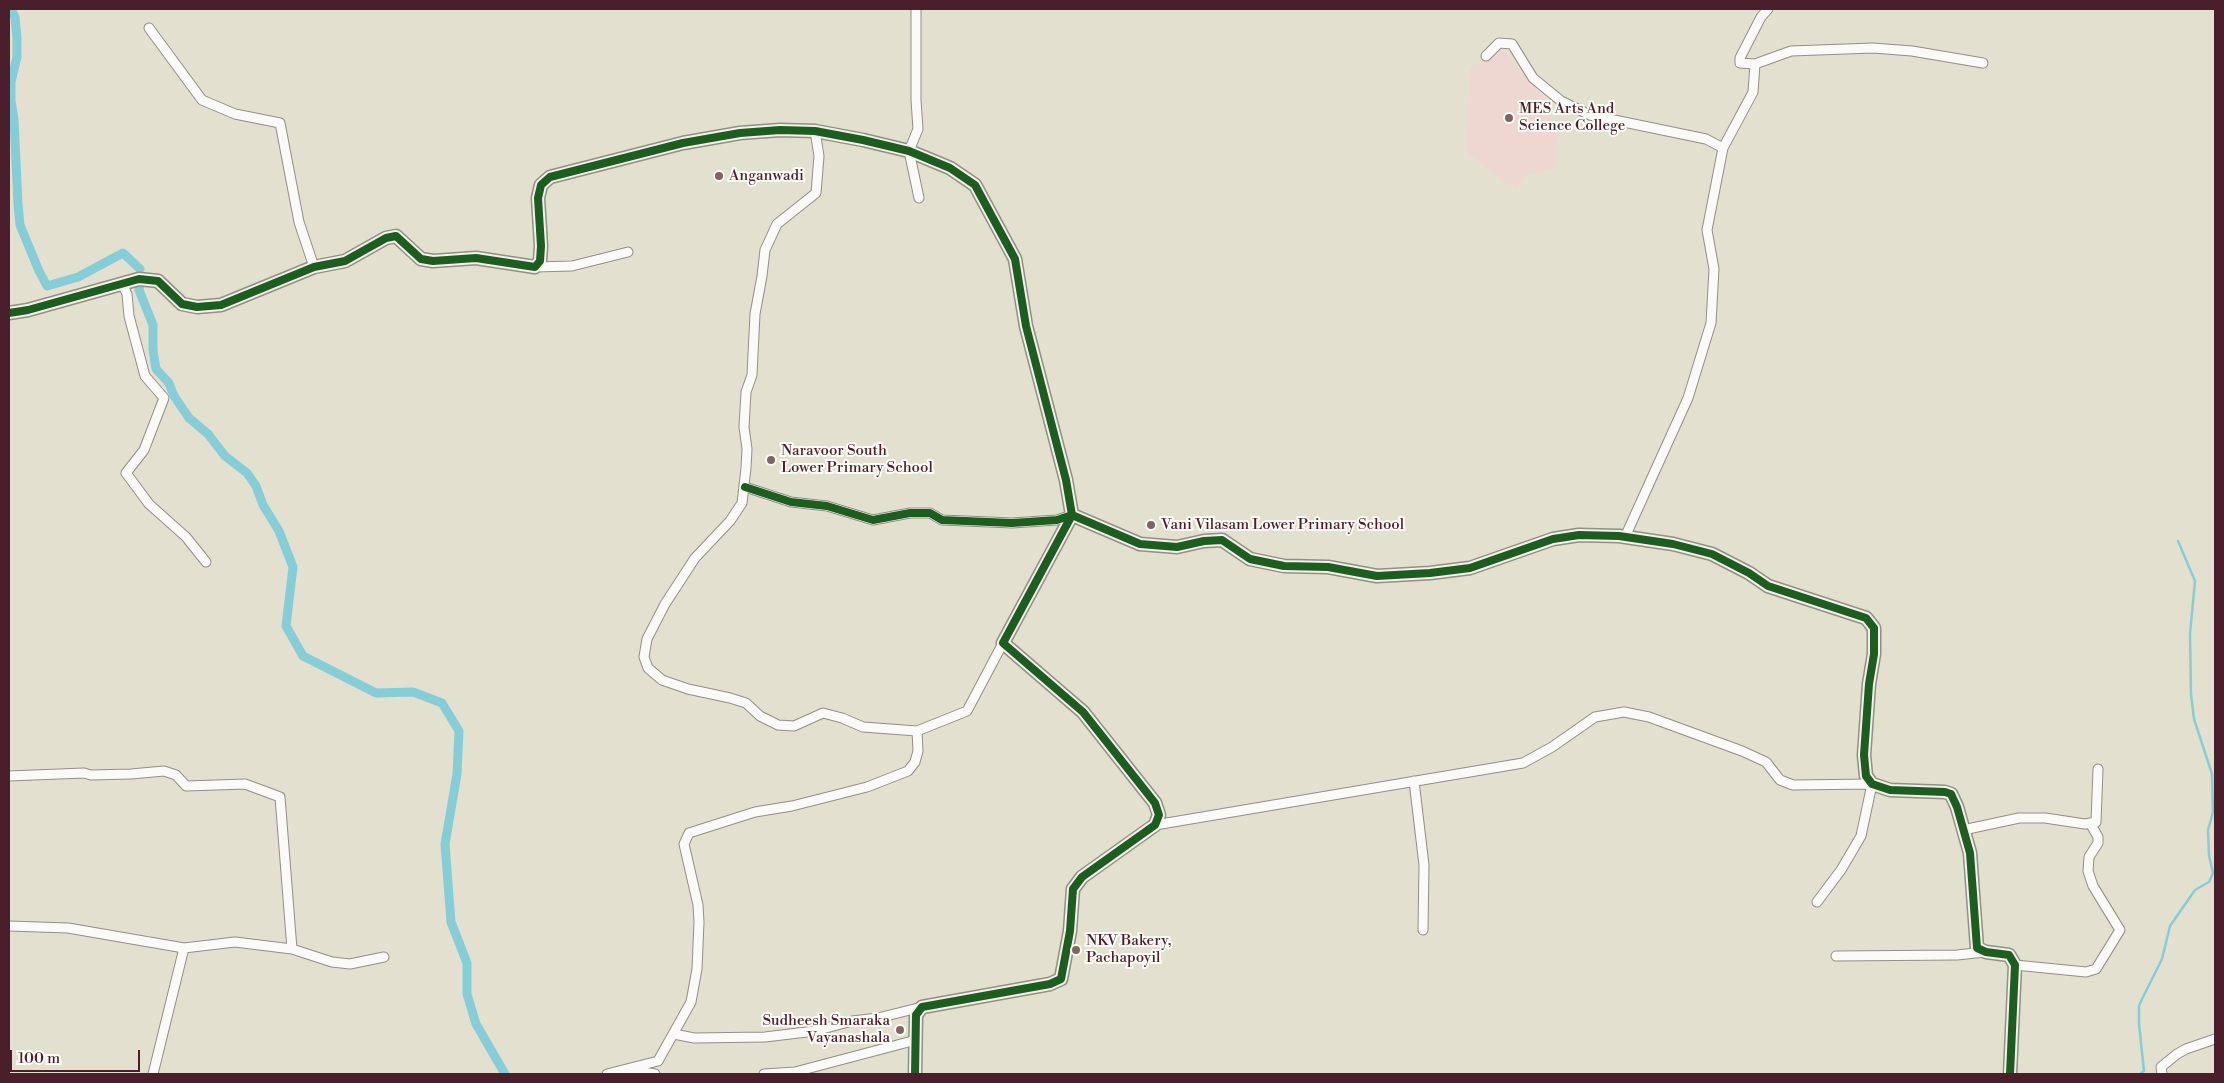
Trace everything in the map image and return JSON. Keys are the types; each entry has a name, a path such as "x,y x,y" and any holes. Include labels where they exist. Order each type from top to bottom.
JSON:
{"street":[{"path":"916,9 916,100 918,129 909,151 919,198"},
{"path":"1768,9 1761,17 1740,58 1740,62 1755,64 1790,51 1873,48 1912,51 1983,63"},
{"path":"149,28 202,100 235,114 280,122 299,222 314,267"},
{"path":"1486,56 1499,43 1512,44 1533,78 1561,101 1590,115 1706,139 1723,148"},
{"path":"1625,537 1688,398 1711,323 1714,269 1707,230 1723,148 1753,92 1755,64"},
{"path":"535,267 540,261 541,246 538,198 540,185 550,177 683,143 740,133 780,130 815,131 909,151 950,168 975,185 1015,260 1026,326 1066,480 1072,515 967,711 917,731 863,728 842,718 823,713 794,726 778,725 760,716 746,703 688,689 662,680 648,668 644,657 647,639 653,625 696,558 734,515 742,503 745,487 747,448 744,427 746,392 752,375 755,314 765,250 777,224 816,193 819,156 815,131"},
{"path":"9,313 28,310 139,279 158,282 182,304 197,307 221,305 314,267 345,261 386,238 396,236 421,259 433,261 476,258 535,267 572,266 628,252"},
{"path":"122,283 127,294 129,316 145,376 164,398 144,450 126,473 149,504 186,537 206,562"},
{"path":"745,487 790,502 827,506 873,520 910,513 930,513 942,520 1012,523 1057,520 1072,515 1140,544 1177,547 1204,541 1222,540 1250,559 1284,566 1328,567 1377,576 1430,573 1470,568 1552,539 1579,535 1625,537 1673,544 1712,554 1749,573 1768,586 1866,618 1874,628 1874,654 1869,684 1864,754 1866,776 1872,784 1861,836 1841,870 1817,902"},
{"path":"1003,642 1083,712 1155,803 1158,815 1155,825"},
{"path":"674,1034 694,1038 766,1037 815,1031 852,1021 878,1018 922,1007 1050,984 1061,979 1070,931 1073,889 1082,878 1155,825 1523,763 1552,747 1595,717 1624,712 1649,717 1742,751 1766,762 1780,780 1793,785 1872,784 1890,790 1945,792 1951,794 1970,853 1974,881 1975,939 1977,948 1986,952"},
{"path":"606,1074 630,1070 658,1061 691,1002 696,969 698,905 684,844 689,833 755,812 792,806 867,787 908,771 915,762 918,752 917,731"},
{"path":"1964,830 2019,818 2096,822 2098,769"},
{"path":"9,776 84,773 91,775 131,774 164,771 176,775 186,786 245,784 280,797 292,950"},
{"path":"1414,781 1424,865 1423,930"},
{"path":"2015,965 2086,972 2096,969 2120,930 2093,886 2088,871 2089,857 2098,844 2098,837 2090,823"},
{"path":"9,926 68,928 184,948 235,942 292,950 332,962 350,964 384,957"},
{"path":"152,1074 184,948"},
{"path":"1836,956 1957,955 1986,952 2009,955 2015,965 2010,1074"},
{"path":"914,1074 916,1015 922,1007"},
{"path":"2162,1074 2161,1066 2177,1054 2215,1039"},
{"path":"764,1074 795,1072 916,1040"},
{"path":"630,1070 655,1074"}],"shaded area":[{"name":"MES Arts And Science College","path":"1503,50 1545,99 1557,137 1556,168 1527,175 1516,189 1501,180 1466,151 1470,68"}],"waterway":[{"path":"11,9 15,17 17,38 17,57 11,82 11,101 14,119 20,225 39,271 47,286 78,277 123,253 140,269"},
{"path":"140,285 139,290 153,325 153,350 156,369 169,383 174,396 189,418 208,434 225,456 247,473 256,486 263,505 279,531 293,567 286,626 303,656 376,693 413,692 442,703 459,731 457,774 445,844 451,922 467,963 467,994 476,1024 505,1074"},
{"path":"2140,1074 2144,1071 2139,1006 2162,959 2170,926 2195,890 2209,882 2213,873 2209,856 2208,830 2213,812 2212,774 2194,719 2191,694 2190,634 2195,581 2178,541"}],"cycle path":[{"path":"9,313 28,310 139,279 158,281 182,304 197,307 221,305 314,267 345,261 386,238 396,236 421,259 433,261 476,258 535,267 540,261 541,246 538,198 541,185 550,177 683,143 740,133 780,130 815,131 863,140 909,151 950,168 975,185 1015,259 1026,326 1066,480 1072,515 1003,643 1083,712 1155,803 1159,815 1155,825 1082,877 1073,889 1070,931 1061,979 1050,984 922,1007 916,1015 915,1074"},
{"path":"745,487 791,502 827,506 873,520 910,513 930,513 942,520 1012,523 1057,520 1072,515 1140,544 1177,547 1204,541 1222,540 1250,559 1284,566 1328,567 1377,576 1430,573 1470,568 1553,539 1579,535 1619,536 1673,544 1712,554 1749,573 1768,586 1866,618 1874,628 1874,654 1869,684 1864,755 1866,776 1872,784 1890,790 1945,792 1951,794 1957,807 1970,853 1977,948 1986,952 2009,955 2015,965 2010,1074"}],"place":[{"name":"MES Arts And Science College","path":"1509,118"},
{"name":"Anganwadi","path":"719,176"},
{"name":"Naravoor South Lower Primary School","path":"771,460"},
{"name":"Vani Vilasam Lower Primary School","path":"1151,525"},
{"name":"NKV Bakery, Pachapoyil","path":"1076,950"},
{"name":"Sudheesh Smaraka Vayanashala","path":"900,1030"}]}
